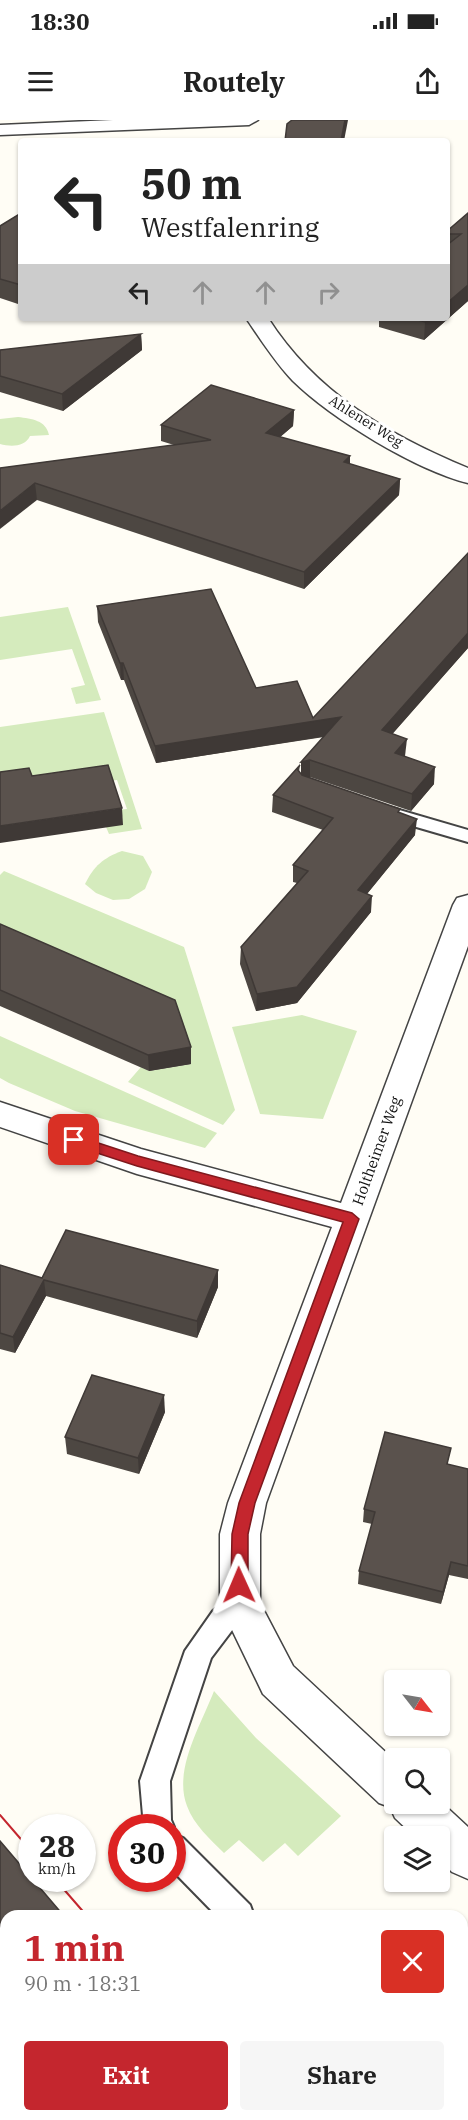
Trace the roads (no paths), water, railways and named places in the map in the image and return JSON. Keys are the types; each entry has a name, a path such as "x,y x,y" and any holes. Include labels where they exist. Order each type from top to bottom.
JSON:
{"street":[{"path":"0,130 249,120 244,138"},
{"name":"Ahlener Weg","path":"259,321 287,362 336,405 433,463 468,476"},
{"name":"Holtheimer Weg","path":"231,1612 240,1534 247,1503 468,905"},
{"path":"0,1114 137,1161 352,1219"},
{"path":"231,1612 278,1680 384,1779"},
{"path":"422,1814 468,1857"}],"lane":[{"path":"374,808 417,823 468,836"},
{"path":"156,1814 155,1781 199,1651 231,1612"},
{"path":"186,1862 233,1910"}],"tram line":[{"path":"0,1815 18,1836"},
{"path":"66,1892 82,1910"}]}
